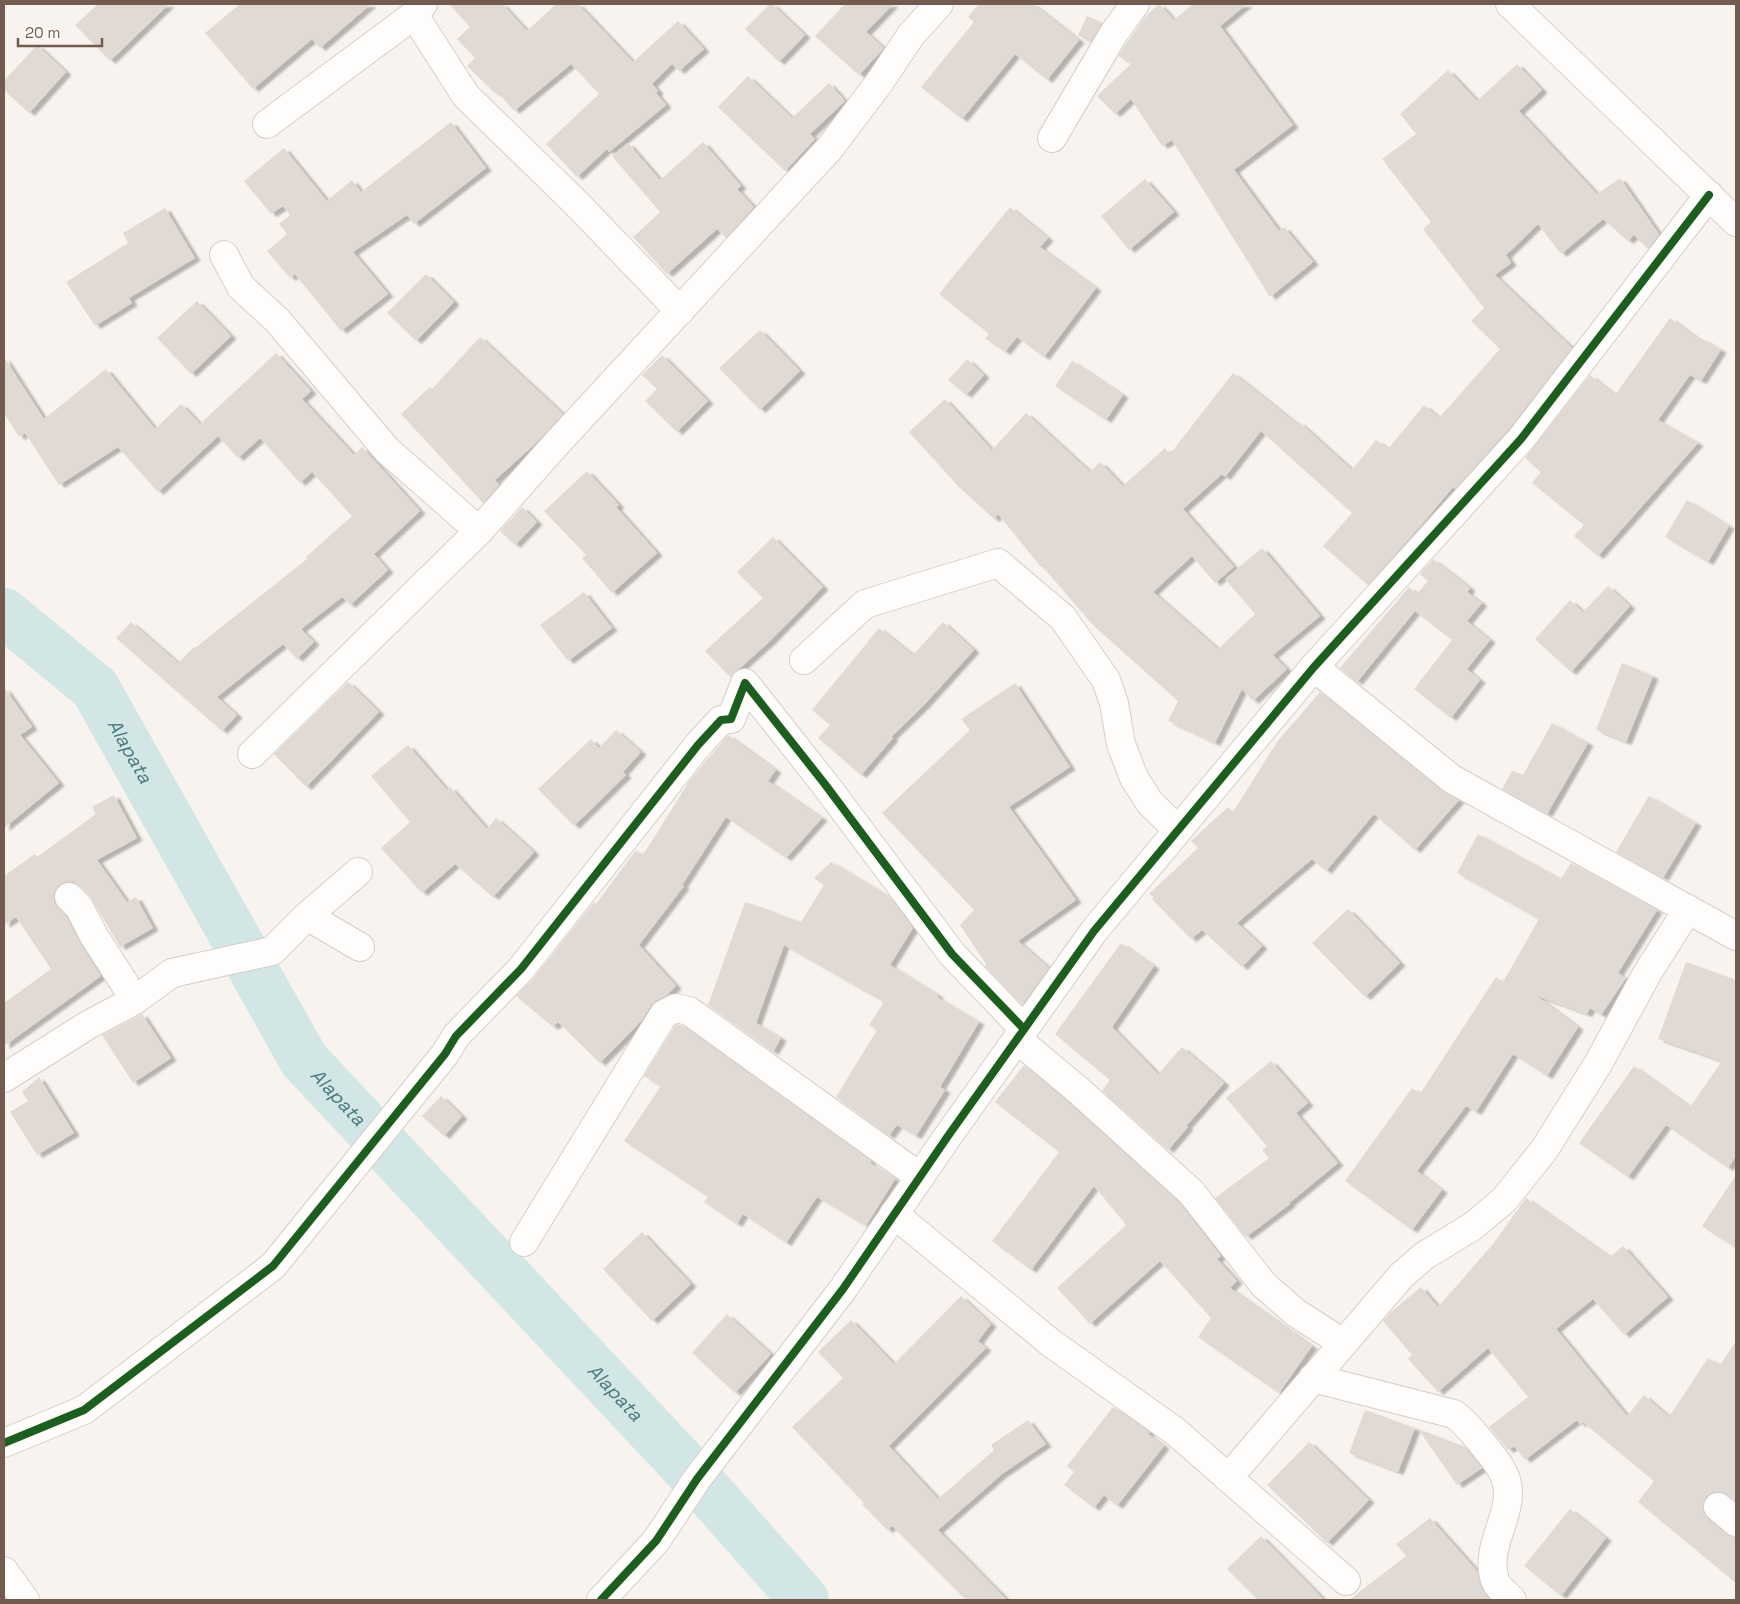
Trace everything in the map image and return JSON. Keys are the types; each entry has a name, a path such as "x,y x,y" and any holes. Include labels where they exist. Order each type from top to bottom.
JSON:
{"street":[{"path":"252,754 479,531 829,149 879,83 911,35 939,4"},
{"path":"1052,138 1114,33 1135,4"},
{"path":"1510,4 1736,222"},
{"path":"267,124 418,9 466,96 575,202 680,311"},
{"path":"601,1600 656,1541 697,1479 843,1289 1094,931 1314,668 1521,439 1709,195"},
{"path":"224,255 242,287 276,320 387,450 479,531"},
{"path":"804,660 866,604 998,563 1063,618 1106,680 1114,703 1121,744 1134,778 1150,803 1178,830"},
{"path":"1314,668 1452,779 1736,936"},
{"path":"4,1443 84,1410 273,1266 445,1054 456,1036 521,969 698,745 721,720 731,719 745,683 824,783 952,954 1020,1034 1077,1089 1191,1192 1264,1285 1296,1314 1343,1343"},
{"path":"4,1078 88,1025 135,1000 172,973 272,951 307,916 358,872"},
{"path":"69,897 79,907 94,936 135,1000"},
{"path":"1228,1478 1402,1275 1424,1256 1473,1226 1504,1200 1544,1150 1598,1064 1648,972 1688,909"},
{"path":"307,916 360,947"},
{"path":"524,1242 664,1014 676,1008 689,1011 920,1177"},
{"path":"894,1214 1051,1343 1176,1432 1346,1582"},
{"path":"1313,1378 1454,1414 1465,1421 1502,1470 1509,1493 1505,1513 1492,1549 1491,1562 1495,1582 1512,1600"},
{"path":"4,1571 25,1600"}],"building":[{"path":"98,4 169,4 110,61 75,25"},
{"path":"240,4 371,4 320,48 312,39 253,89 205,33"},
{"path":"449,4 502,4 527,31 556,4 578,4 633,62 678,21 704,49 679,71 672,64 652,84 658,91 656,93 666,105 609,152 607,149 577,177 546,144 599,94 571,64 514,111 497,91 495,93 467,66 475,58 457,39 470,27"},
{"path":"770,4 805,35 779,62 745,29"},
{"path":"845,4 893,4 866,32 884,48 859,75 815,36"},
{"path":"979,4 1033,4 1079,40 1047,80 1015,54 962,119 921,87 974,22 968,17"},
{"path":"1159,4 1174,20 1193,4 1247,4 1220,26 1293,125 1234,170 1279,231 1284,227 1313,262 1270,297 1172,140 1162,146 1131,99 1115,114 1097,96 1132,63 1118,56 1144,18"},
{"path":"1087,16 1102,23 1091,42 1078,35"},
{"path":"37,45 66,72 29,113 4,90 4,81"},
{"path":"1517,64 1542,90 1519,111 1597,194 1620,178 1659,234 1648,249 1634,235 1628,241 1603,219 1561,254 1538,224 1506,255 1511,263 1495,275 1572,348 1509,429 1455,489 1453,487 1368,585 1323,546 1352,513 1261,431 1225,477 1222,474 1183,509 1234,567 1215,583 1192,556 1153,592 1218,649 1255,614 1225,579 1262,548 1320,616 1273,655 1287,669 1253,701 1242,689 1215,743 1168,721 1178,701 1093,625 1041,567 998,514 994,519 958,486 909,432 945,399 992,450 1026,413 1090,472 1100,462 1123,486 1165,448 1170,454 1233,373 1297,424 1299,422 1352,470 1376,440 1388,449 1424,405 1439,418 1500,349 1471,321 1484,308 1423,229 1431,222 1382,159 1416,134 1400,114 1448,70 1477,101"},
{"path":"748,76 792,118 829,83 845,101 810,134 815,139 785,171 718,107"},
{"path":"451,122 486,168 414,224 407,215 353,252 388,294 341,331 295,274 290,278 267,251 287,234 279,224 290,215 283,206 271,214 244,181 284,148 327,201 352,180 361,192"},
{"path":"703,142 741,186 737,189 754,207 726,238 717,229 667,274 633,237 660,212 612,156 628,143 660,180"},
{"path":"1145,179 1174,212 1129,250 1101,216"},
{"path":"1010,207 1048,238 1040,247 1096,288 1044,357 1017,337 1005,352 985,338 989,334 939,294"},
{"path":"165,208 195,258 129,298 132,303 95,326 66,282 128,243 123,233"},
{"path":"426,274 454,302 416,341 387,313"},
{"path":"197,301 231,336 191,374 157,338"},
{"path":"1670,318 1700,340 1701,338 1721,350 1701,381 1690,375 1658,420 1698,443 1598,556 1574,536 1584,525 1532,483 1541,472 1525,458 1590,375 1615,395"},
{"path":"760,330 800,371 760,410 719,368"},
{"path":"480,337 563,414 535,444 495,480 499,485 483,503 401,414 430,387 432,389"},
{"path":"276,353 311,391 302,399 354,455 362,447 420,511 374,554 388,570 350,605 342,597 301,629 314,642 297,659 283,644 217,697 237,715 222,731 116,638 131,622 178,663 194,647 307,559 306,557 352,516 312,472 300,483 260,438 238,458 218,436 158,492 118,447 59,485 25,433 19,437 4,413 4,357 44,419 106,369 155,429 181,404 200,424"},
{"path":"662,355 708,401 677,432 645,401 657,389 642,375"},
{"path":"967,359 984,375 966,395 948,380"},
{"path":"1072,361 1123,395 1106,420 1055,386"},
{"path":"587,471 619,505 616,507 657,553 612,593 582,558 586,555 544,511"},
{"path":"1687,500 1729,526 1708,562 1665,537"},
{"path":"522,507 537,522 515,545 500,531"},
{"path":"773,537 823,587 769,642 730,677 705,651 763,598 737,572"},
{"path":"1433,559 1470,588 1467,592 1482,603 1467,621 1490,640 1467,669 1480,680 1451,718 1414,689 1452,640 1415,611 1357,682 1340,668 1409,587 1417,594 1428,581 1420,574"},
{"path":"1608,586 1630,606 1571,672 1535,639 1570,600 1583,612"},
{"path":"584,592 612,628 568,661 540,625"},
{"path":"943,622 974,650 924,705 891,737 893,738 861,775 818,738 830,725 812,710 879,628 913,655"},
{"path":"1622,663 1653,676 1626,742 1596,730"},
{"path":"348,682 379,712 306,787 274,754"},
{"path":"1015,683 1070,767 1009,807 1076,900 1018,941 1049,968 1022,1005 985,966 986,964 960,925 974,910 882,813 970,730 961,719"},
{"path":"4,687 32,727 20,735 59,783 4,828"},
{"path":"1320,692 1442,791 1459,800 1415,850 1374,814 1326,871 1312,859 1237,923 1262,946 1242,967 1202,930 1191,939 1152,899 1154,897 1149,894 1198,848 1191,841 1228,807 1233,812 1277,742"},
{"path":"1552,723 1588,743 1547,814 1502,789 1512,771 1523,775"},
{"path":"616,730 641,752 623,772 626,775 574,826 538,789 591,739 599,748"},
{"path":"728,735 776,770 768,781 822,818 786,858 726,817 682,885 684,886 639,945 676,986 667,995 651,1005 641,1021 600,1063 558,1022 553,1027 516,996 533,979 594,902 596,904 636,850 643,855 690,780"},
{"path":"408,745 447,790 450,787 487,829 496,818 534,852 493,897 455,864 422,893 381,848 410,822 371,776"},
{"path":"114,795 137,838 97,860 127,902 136,897 153,928 120,947 90,896 80,886 74,882 65,882 58,886 54,893 54,902 66,916 101,976 4,1046 4,1003 51,969 16,917 4,925 4,876 35,854 37,857 96,814 92,807"},
{"path":"1649,796 1696,823 1663,878 1616,852"},
{"path":"1478,834 1561,879 1571,863 1657,910 1618,973 1626,978 1601,1015 1590,1008 1587,1014 1537,996 1578,1027 1547,1076 1513,1054 1476,1112 1466,1106 1417,1171 1442,1190 1412,1230 1345,1181 1412,1088 1420,1094 1496,977 1503,982 1539,919 1457,873"},
{"path":"831,862 891,898 913,928 890,965 938,995 937,997 979,1022 940,1087 945,1090 916,1136 897,1125 889,1136 836,1097 877,1030 869,1025 884,1002 784,945 756,1023 781,1038 773,1052 708,1005 745,902 801,922 824,885 814,878"},
{"path":"1348,909 1400,963 1365,997 1312,943"},
{"path":"1121,943 1154,966 1112,1027 1158,1074 1182,1047 1224,1083 1186,1126 1188,1127 1168,1150 1102,1091 1110,1080 1055,1034"},
{"path":"1686,962 1736,980 1736,1156 1728,1168 1666,1125 1628,1177 1579,1143 1634,1066 1690,1107 1722,1061 1658,1039"},
{"path":"142,1014 171,1058 133,1083 102,1035"},
{"path":"678,1024 871,1161 870,1163 895,1179 866,1226 817,1197 786,1243 743,1214 737,1224 704,1202 708,1197 624,1141 661,1086 644,1076"},
{"path":"1271,1061 1308,1103 1296,1113 1338,1163 1290,1204 1246,1237 1215,1198 1269,1158 1262,1150 1267,1146 1226,1098"},
{"path":"1024,1065 1067,1101 1180,1203 1221,1256 1217,1259 1237,1281 1230,1288 1312,1346 1279,1393 1198,1337 1211,1318 1160,1261 1090,1324 1057,1288 1126,1225 1094,1186 1031,1270 992,1241 1059,1152 995,1102"},
{"path":"39,1077 74,1133 37,1155 10,1112 28,1101 22,1092"},
{"path":"441,1096 462,1116 444,1136 422,1116"},
{"path":"1736,1175 1736,1248 1702,1226"},
{"path":"1526,1198 1610,1257 1623,1246 1668,1297 1624,1335 1593,1299 1556,1329 1627,1416 1644,1395 1669,1417 1708,1358 1720,1365 1736,1341 1736,1502 1728,1495 1713,1492 1706,1497 1703,1505 1704,1513 1708,1519 1726,1534 1736,1537 1736,1583 1638,1502 1654,1481 1583,1422 1580,1424 1577,1420 1525,1460 1514,1446 1508,1450 1489,1427 1528,1397 1488,1348 1438,1392 1408,1359 1412,1355 1383,1321 1421,1287 1438,1307 1493,1244"},
{"path":"642,1232 691,1284 652,1321 603,1269"},
{"path":"961,1296 991,1324 978,1341 986,1348 889,1446 938,1499 994,1450 991,1445 1028,1420 1046,1444 1002,1474 938,1530 1007,1600 966,1600 892,1526 887,1530 792,1427 843,1378 818,1352 851,1320 894,1364"},
{"path":"727,1314 771,1354 735,1393 692,1353"},
{"path":"1113,1407 1150,1432 1148,1434 1164,1446 1117,1506 1104,1495 1094,1508 1064,1485 1074,1472 1067,1466"},
{"path":"1365,1410 1415,1428 1398,1472 1349,1453"},
{"path":"1418,1429 1465,1447 1482,1468 1457,1485"},
{"path":"1309,1442 1369,1500 1327,1543 1267,1485"},
{"path":"1570,1509 1606,1538 1561,1596 1524,1566"},
{"path":"1430,1518 1478,1572 1482,1589 1490,1600 1349,1600 1406,1556 1396,1544"},
{"path":"1261,1536 1324,1600 1258,1600 1227,1569"}],"waterway":[{"name":"Alapata","path":"4,613 95,688 304,1060 697,1479 804,1600"}],"cycle path":[{"path":"601,1600 656,1541 697,1479 843,1289 948,1136 1094,931 1314,667 1521,439 1709,195"},
{"path":"4,1443 84,1410 273,1266 445,1054 456,1036 521,969 698,745 721,720 731,719 745,683 824,783 952,954 1024,1029"}]}
